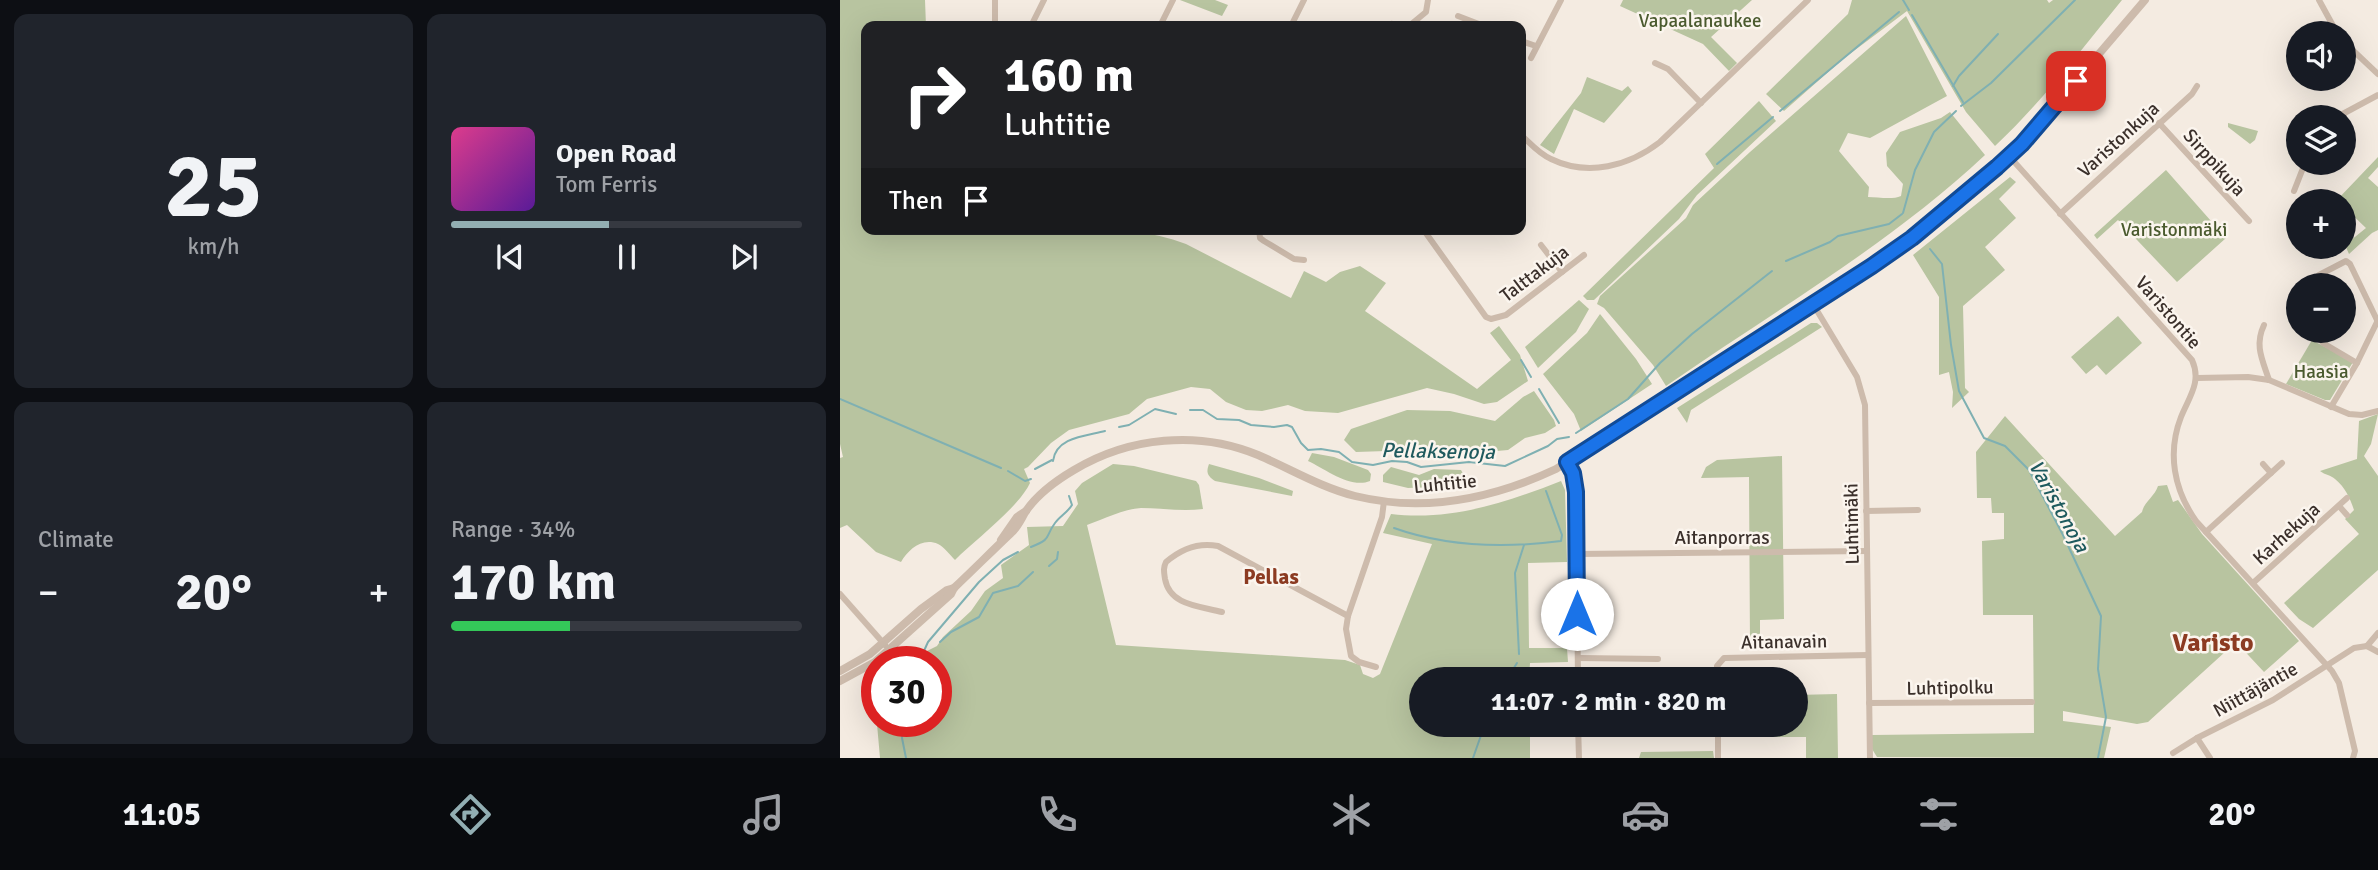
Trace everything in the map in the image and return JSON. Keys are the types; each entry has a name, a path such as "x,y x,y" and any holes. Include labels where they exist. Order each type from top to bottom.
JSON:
{"street":[{"path":"995,0 995,21"},
{"path":"1034,21 1044,0"},
{"path":"1163,21 1174,0"},
{"path":"1294,21 1304,0"},
{"path":"1415,21 1426,12 1428,0"},
{"path":"1531,58 1561,0"},
{"path":"1526,139 1549,158 1570,166 1615,166 1633,159 1654,147 1808,0"},
{"path":"2319,0 2330,21"},
{"name":"Luhtitie","path":"886,646 951,594 1015,529 1026,511 1044,492 1087,463 1131,446 1175,440 1205,442 1242,450 1325,487 1356,496 1384,501 1434,503 1491,494 1530,481 1567,462 1912,238 2009,156 2140,2"},
{"path":"1458,16 1471,21"},
{"path":"1526,43 1536,46"},
{"path":"2356,53 2378,74"},
{"path":"1655,63 1668,69 1701,103"},
{"name":"Varistonkuja","path":"2060,214 2197,86"},
{"path":"2356,107 2378,95"},
{"name":"Sirppikuja","path":"2159,123 2249,221"},
{"name":"Varistontie","path":"2009,156 2186,353 2196,368 2197,378 2176,433 2174,466 2181,495 2188,510 2206,532 2327,665 2339,683 2355,751 2353,758"},
{"path":"1260,235 1264,241 1294,259 1304,260"},
{"name":"Talttakuja","path":"1427,235 1486,317 1491,319 1506,315 1584,255"},
{"path":"1541,245 1562,272"},
{"path":"2323,273 2346,261 2354,273"},
{"path":"2331,407 2377,320 2356,276"},
{"name":"Luhtimäki","path":"1812,304 1853,368 1862,389 1865,417 1870,758"},
{"path":"2264,326 2260,334 2259,351 2269,380"},
{"path":"2323,343 2357,362"},
{"path":"2197,378 2248,377 2269,380 2356,416 2378,411"},
{"path":"1567,462 1573,473 1576,492 1578,667"},
{"path":"2206,532 2282,463"},
{"path":"2263,464 2271,473"},
{"name":"Karhekuja","path":"2253,583 2347,498"},
{"path":"1376,667 1359,662 1351,656 1346,629 1382,517 1384,501"},
{"name":"Karhekuja","path":"2339,506 2347,515"},
{"path":"1867,511 1918,510"},
{"path":"1222,612 1177,600 1169,591 1164,570 1166,562 1183,550 1201,545 1218,546 1348,616"},
{"name":"Aitanporras","path":"1577,554 1867,551"},
{"path":"840,594 886,646"},
{"path":"2367,646 2378,633"},
{"path":"2327,665 2354,648 2367,646 2378,652"},
{"name":"Aitanavain","path":"1717,667 1724,658 1868,655"},
{"path":"1578,658 1658,659"},
{"name":"Luhtitie","path":"840,671 861,660"},
{"name":"Niittäjäntie","path":"2173,753 2273,700 2327,665"},
{"name":"Luhtitie","path":"840,681 861,670"},
{"name":"Luhtipolku","path":"1869,704 2032,702"},
{"path":"1578,737 1579,758"},
{"path":"1718,737 1718,758"},
{"name":"Niittäjäntie","path":"2197,738 2210,758"}],"green space":[{"path":"840,0 925,0 926,21 861,21 861,235 1153,235 1186,244 1291,298 1304,271 1326,282 1340,272 1360,266 1386,283 1365,311 1477,389 1511,360 1490,333 1499,326 1520,355 1528,381 1497,402 1484,404 1427,388 1338,413 1305,411 1288,405 1262,411 1246,410 1226,402 1210,389 1191,387 1147,399 1129,414 1069,430 1051,443 1024,469 1030,483 1016,502 955,560 938,544 926,542 907,553 901,562 876,552 847,525 840,528 840,458 843,457 840,444"},
{"path":"1180,0 1215,0 1228,5 1222,16"},
{"name":"Vapaalanaukee","path":"1623,0 1752,0 1711,37 1737,63 1729,71 1703,44 1620,6"},
{"path":"1852,0 2047,0 2049,3 2053,0 2122,0 2045,94 1995,146 1966,112 1907,11 1843,59 1784,111 1766,94 1848,14"},
{"path":"1906,16 1947,96 1870,138 1848,133 1839,151 1869,187 1868,197 1885,198 1901,196 1903,184 1887,166 1886,153 1900,132 1941,118 1950,112 1985,155 1910,219 1870,248 1666,386 1653,365 1604,308 1597,304 1600,296 1686,218 1693,205 1750,152"},
{"path":"1587,77 1622,91 1628,86 1632,91 1604,123 1574,109 1554,154 1540,145 1581,93"},
{"path":"1759,101 1776,121 1697,195 1679,219 1594,300 1587,300 1583,296 1714,168 1705,154"},
{"path":"2228,123 2258,131 2255,140 2250,144 2228,127"},
{"path":"2378,157 2378,167 2368,178 2378,187 2378,230 2356,248 2356,236 2366,228 2356,218 2356,189 2347,189"},
{"name":"Varistonmäki","path":"2166,170 2226,238 2177,282 2118,220 2097,239 2094,235"},
{"path":"2010,177 2016,182 1999,199 2016,218 1985,247 2005,270 1963,306 1965,388 1969,392 1952,408 1953,392 1949,372 1939,375 1939,297 1913,255"},
{"path":"1579,300 1589,309 1576,332 1538,368 1525,347"},
{"path":"1600,314 1652,384 1581,431 1574,414 1543,374 1587,333"},
{"path":"2118,316 2142,343 2106,375 2097,365 2086,374 2071,357"},
{"path":"1811,323 1822,327 1691,410 1687,423 1677,408"},
{"name":"Haasia","path":"2310,343 2318,343 2353,362 2330,400 2286,384"},
{"path":"1534,391 1556,426 1545,433 1525,438 1508,450 1466,450 1432,457 1386,451 1356,452 1344,440 1351,429 1407,410 1450,411 1495,421"},
{"path":"2378,414 2371,444 2364,456 2378,476 2378,570 2313,628 2299,619 2284,603 2359,534 2345,519 2354,510 2347,493 2333,478 2320,471 2357,459 2359,421"},
{"path":"2005,416 2115,536 2142,512 2158,486 2167,485 2173,502 2178,500 2202,534 2299,641 2264,672 2236,642 2148,722 2137,724 2063,711 2063,721 2111,727 2104,758 1877,757 1872,749 1872,735 2034,733 2033,615 1983,615 1982,541 2004,539 2004,513 1992,513 1991,498 1977,498 1976,452"},
{"path":"1312,453 1334,457 1368,470 1371,474 1370,481 1355,482 1338,477 1308,461"},
{"path":"1782,456 1784,619 1760,620 1760,647 1750,647 1749,477 1701,478 1706,467 1717,460"},
{"path":"1113,464 1134,466 1196,481 1199,485 1203,509 1134,509 1087,525 1116,645 1345,660 1360,665 1363,674 1373,678 1380,674 1432,544 1383,533 1391,514 1435,515 1478,508 1561,481 1565,490 1567,562 1528,563 1529,648 1567,648 1568,662 1530,663 1530,667 1409,667 1409,737 1530,737 1530,758 880,758 878,737 952,737 952,646 937,646 971,611 985,591 1003,578 1001,565 1029,545 1027,527 1063,526 1078,504 1075,491 1082,483"},
{"path":"1209,464 1293,491 1292,496 1215,481 1208,474"},
{"path":"1391,467 1419,475 1434,469 1461,470 1465,477 1458,486 1408,488 1383,482 1383,475"},
{"path":"1571,476 1574,488 1574,567 1571,567 1570,495 1565,480"},
{"path":"1837,694 1838,758 1806,758 1808,695"},
{"path":"1713,751 1714,758 1639,758 1641,752"}],"waterway":[{"path":"1903,0 1909,10"},
{"path":"1961,106 1991,83 2075,0"},
{"path":"1780,111 1899,12"},
{"path":"1912,15 1963,102"},
{"path":"1953,86 1998,34"},
{"path":"1903,213 1915,170 1934,132 1956,111"},
{"path":"1717,164 1773,117"},
{"name":"Pellaksenoja","path":"1786,261 1838,236 1889,224 1902,214"},
{"name":"Varistonoja","path":"1930,249 1942,264 1959,391 1984,438 2005,446 2029,470 2101,616 2098,669 2106,717 2098,758"},
{"name":"Pellaksenoja","path":"1576,433 1628,399 1660,363 1692,334 1772,271"},
{"path":"1521,360 1531,377"},
{"path":"1539,389 1559,423"},
{"path":"840,399 1001,468"},
{"name":"Pellaksenoja","path":"1119,427 1129,425 1155,409 1176,414"},
{"name":"Pellaksenoja","path":"1190,410 1203,410 1217,419 1239,420 1251,425 1287,425 1292,427 1308,450 1339,452 1352,462 1373,465 1392,461 1421,467 1469,462 1505,466 1557,439 1569,437"},
{"name":"Pellaksenoja","path":"1053,461 1055,453 1066,442 1105,431"},
{"path":"1035,469 1052,460"},
{"path":"1008,471 1025,481 1031,479"},
{"path":"1394,528 1435,539 1477,544 1519,545 1561,541 1562,535 1546,491"},
{"name":"Pellaksenoja","path":"1031,547 1045,539 1055,523 1070,508 1072,505 1069,496"},
{"path":"1519,654 1515,573 1524,545"},
{"name":"Pellaksenoja","path":"926,646 979,582 1003,560 1018,552"},
{"name":"Pellaksenoja","path":"1049,566 1057,559 1058,552"},
{"name":"Pellaksenoja","path":"940,642 951,632 979,617 993,593 1018,586 1033,572"},
{"path":"1514,667 1517,663"},
{"name":"Pellaksenoja","path":"902,737 906,758"},
{"path":"1473,758 1480,737"}],"district":[{"name":"Pellas","path":"1271,577"},
{"name":"Varisto","path":"2213,642"}],"route":[{"path":"1577,614 1576,492 1575,479 1567,462 1912,238 2022,144 2076,81"}]}
